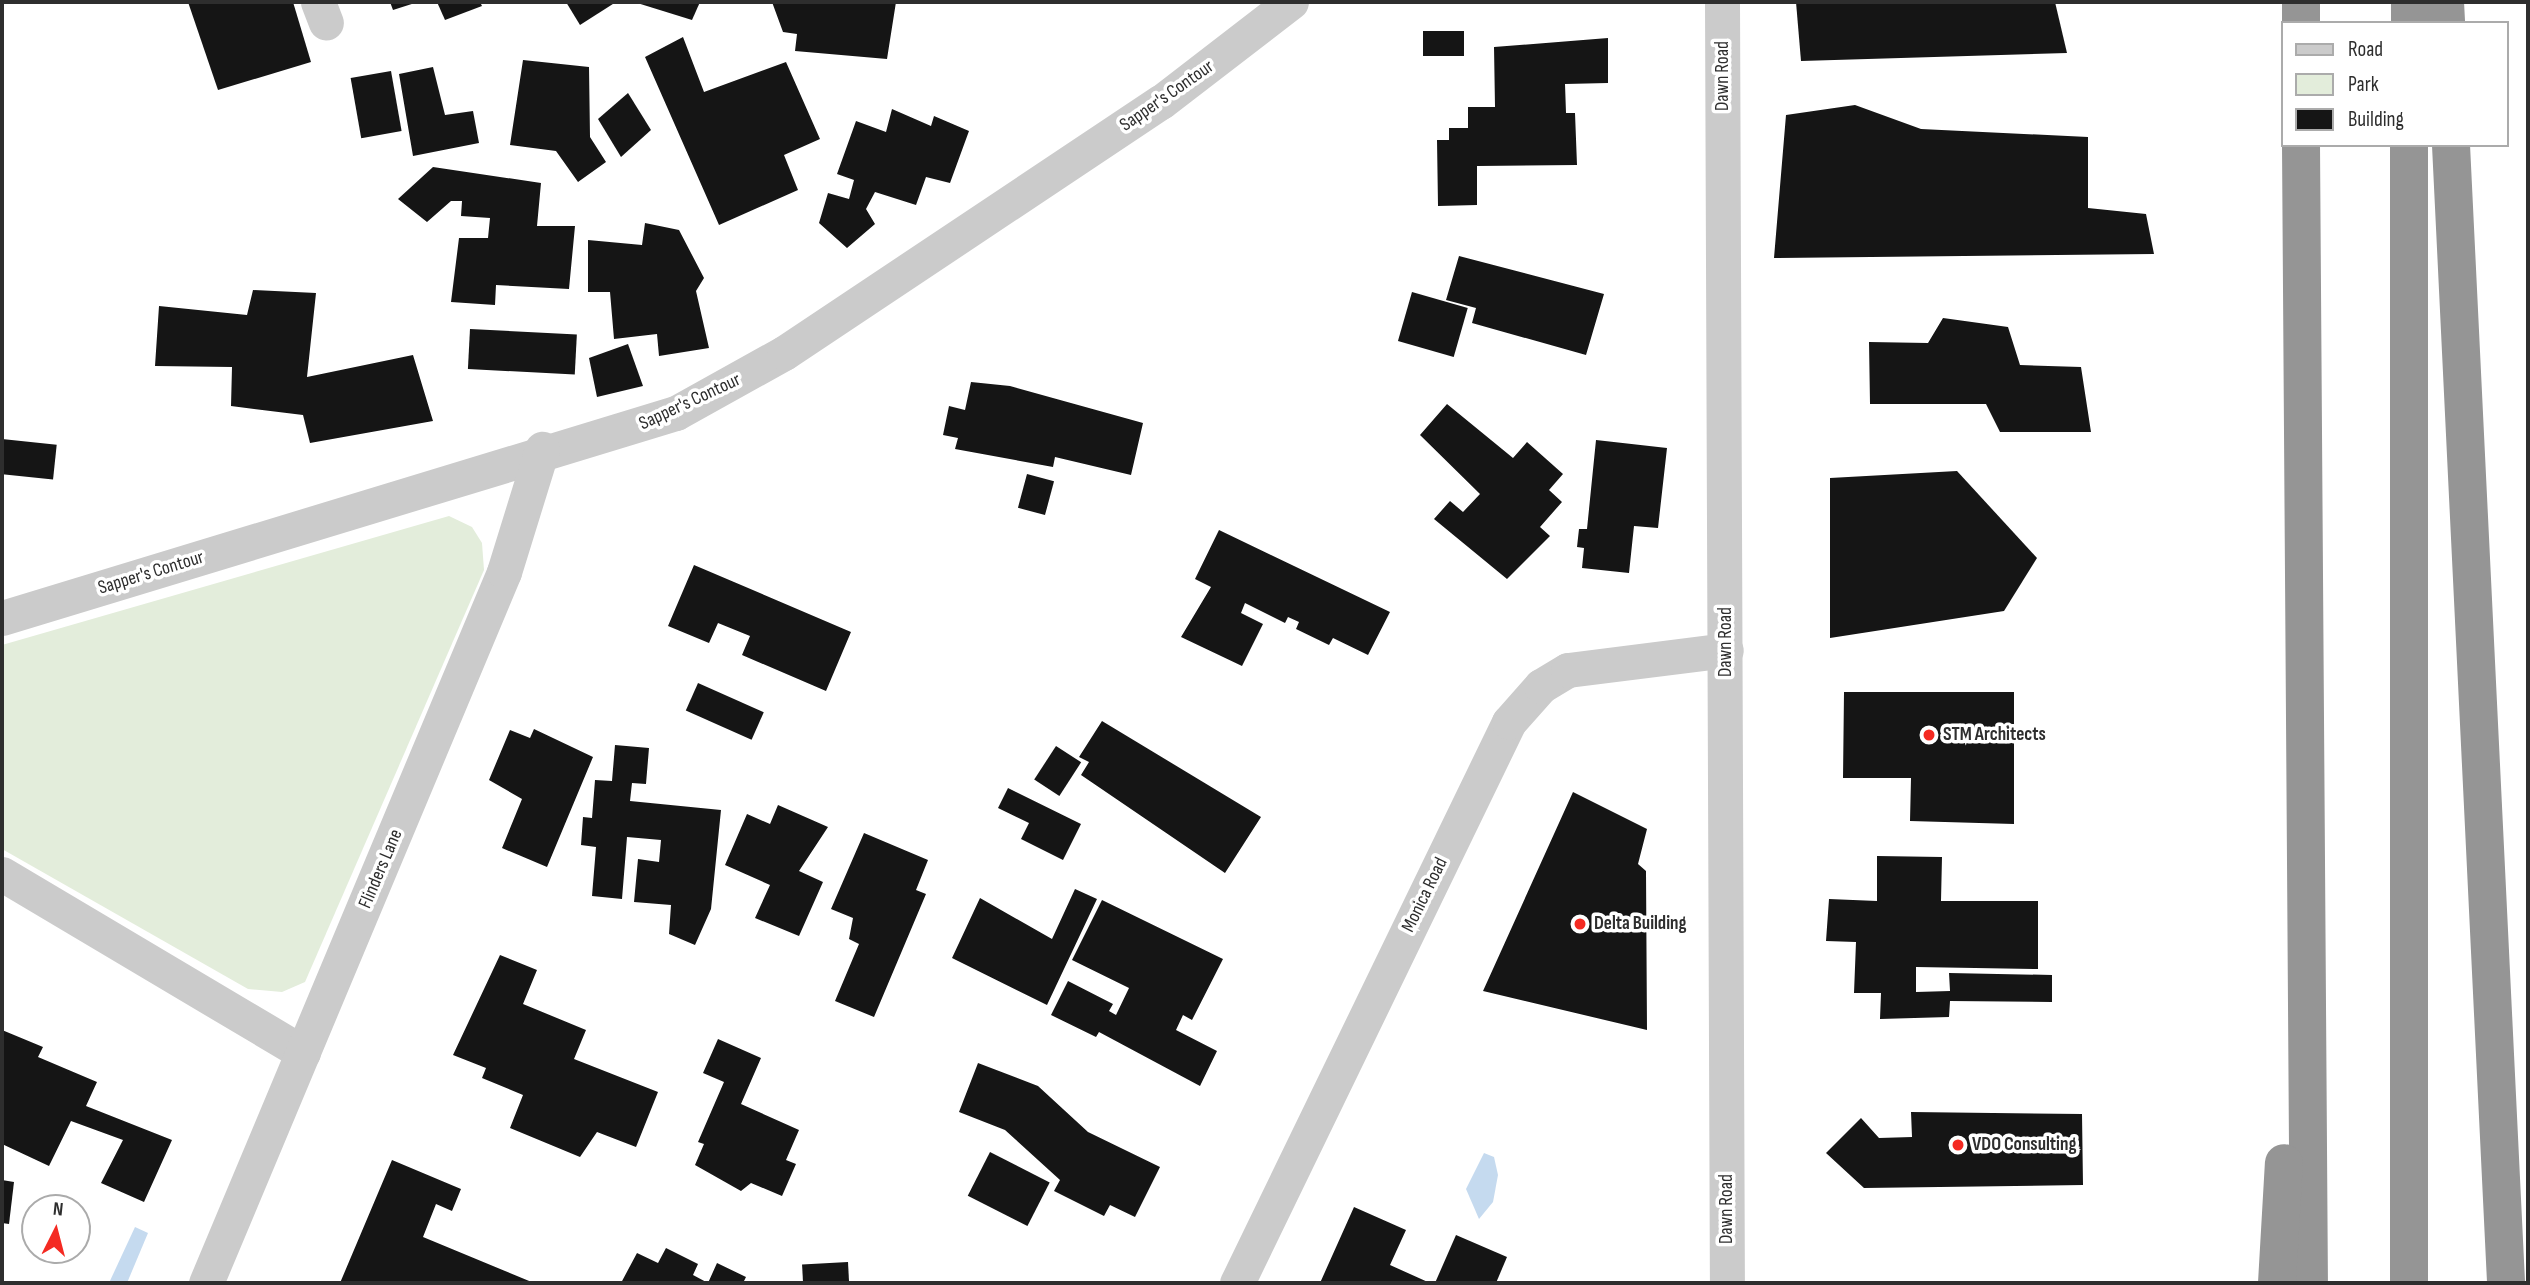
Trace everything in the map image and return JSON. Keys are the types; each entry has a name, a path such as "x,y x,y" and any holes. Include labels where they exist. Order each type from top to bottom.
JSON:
{"highway":[{"path":"2301,2 2301,21"},
{"path":"2410,2 2410,21"},
{"path":"2445,2 2446,21"},
{"path":"2301,147 2301,843 2309,1283"},
{"path":"2409,147 2409,1283"},
{"path":"2451,147 2506,1283"},
{"path":"2277,1283 2301,843"}],"street":[{"name":"Sapper's Contour","path":"2,618 440,487 542,449 637,427 739,381 1161,103 1291,2"},
{"name":"Dawn Road","path":"1723,2 1727,1283"},
{"name":"Flinders Lane","path":"206,1283 504,572 542,449"},
{"name":"Monica Road","path":"1237,1283 1509,722 1541,686 1568,670 1726,650"},
{"path":"2,874 303,1053"}],"green space":[{"path":"449,516 472,527 482,543 484,570 305,982 282,992 248,989 2,849 2,645"}],"water":[{"path":"1484,1153 1494,1157 1498,1175 1493,1202 1479,1219 1466,1189"},
{"path":"135,1227 148,1233 127,1283 109,1283"}],"building":[{"path":"188,2 293,2 311,62 218,90"},
{"path":"390,2 418,2 393,10"},
{"path":"437,2 480,2 482,6 445,20"},
{"path":"566,2 616,2 580,25"},
{"path":"634,2 700,2 692,20"},
{"path":"772,2 896,2 887,59 795,51 797,34 783,32"},
{"path":"1796,2 2055,2 2067,53 1801,61"},
{"path":"1423,31 1464,31 1464,56 1423,56"},
{"path":"683,37 704,92 786,62 820,139 784,155 798,190 719,225 645,57"},
{"path":"1608,38 1608,83 1565,84 1566,113 1575,113 1577,165 1477,166 1477,205 1438,206 1437,140 1449,140 1449,128 1468,128 1468,107 1495,107 1494,47"},
{"path":"523,60 589,67 590,137 606,162 578,182 556,151 510,145"},
{"path":"433,67 445,115 473,111 479,143 413,156 399,74"},
{"path":"391,71 402,131 361,138 351,78"},
{"path":"628,93 651,130 621,157 598,119"},
{"path":"1855,105 1921,129 2088,137 2088,208 2146,214 2154,254 1774,258 1786,115"},
{"path":"892,109 931,126 934,116 969,131 950,183 926,177 916,205 875,192 866,209 875,224 847,248 819,223 828,193 849,199 854,180 837,174 856,121 886,132"},
{"path":"433,167 541,183 537,226 575,226 569,289 496,285 495,305 451,302 459,238 488,238 490,218 461,216 462,201 451,201 427,222 398,199"},
{"path":"645,223 679,230 704,278 696,291 709,348 659,356 657,334 614,339 610,292 588,292 588,240 642,245"},
{"path":"1459,256 1604,294 1586,355 1472,323 1476,308 1446,300"},
{"path":"253,290 316,293 307,377 413,355 433,421 310,443 303,415 231,406 232,367 155,366 159,306 247,315"},
{"path":"1412,292 1468,308 1454,357 1398,341"},
{"path":"1943,318 2008,327 2020,365 2081,367 2091,432 2000,432 1986,404 1870,404 1869,342 1928,343"},
{"path":"470,329 577,335 575,375 468,369"},
{"path":"628,344 643,386 597,397 589,358"},
{"path":"971,382 1010,386 1143,423 1131,475 1055,457 1053,467 955,449 958,438 943,435 949,406 965,410"},
{"path":"1447,404 1513,458 1527,442 1563,474 1549,490 1562,502 1540,527 1550,536 1507,579 1434,519 1450,501 1463,512 1480,494 1420,435"},
{"path":"2,439 57,445 53,480 2,474"},
{"path":"1596,440 1667,448 1658,528 1634,526 1629,573 1582,568 1584,548 1577,547 1579,529 1587,529"},
{"path":"1957,471 2037,558 2004,611 1830,638 1830,478"},
{"path":"1027,474 1054,481 1045,515 1018,508"},
{"path":"1219,530 1390,612 1368,655 1333,638 1329,645 1296,629 1299,622 1288,617 1285,623 1245,603 1241,613 1263,624 1242,666 1181,637 1211,587 1195,579"},
{"path":"694,565 851,632 826,691 742,655 750,636 718,623 709,643 668,626"},
{"path":"698,683 764,712 752,740 686,710"},
{"name":"STM Architects","path":"1844,692 2014,692 2014,824 1910,821 1911,778 1843,778"},
{"path":"1102,721 1261,817 1225,873 1081,775 1089,762 1079,757"},
{"path":"534,729 593,757 547,867 502,848 522,799 489,780 510,730 530,738"},
{"path":"615,745 649,748 646,784 632,783 630,801 721,810 711,909 695,945 669,934 671,905 634,902 638,859 659,862 661,840 627,837 622,899 592,896 596,847 581,845 583,817 592,818 595,780 612,781"},
{"path":"1056,746 1081,762 1059,796 1034,780"},
{"path":"1008,788 1081,824 1063,860 1021,839 1029,823 998,808"},
{"name":"Delta Building","path":"1573,792 1647,829 1638,864 1646,871 1647,1030 1483,991"},
{"path":"778,805 828,827 799,871 823,882 799,936 755,918 770,885 725,865 747,814 770,824"},
{"path":"864,833 928,860 916,890 926,894 874,1017 835,1001 859,944 849,939 853,918 831,909"},
{"path":"1877,856 1942,857 1941,901 2038,901 2038,969 1916,967 1916,992 1950,991 1949,973 2052,975 2052,1002 1950,1001 1949,1017 1880,1019 1881,993 1854,993 1856,942 1826,941 1829,899 1877,901"},
{"path":"1075,889 1097,899 1047,1005 952,958 980,898 1052,939"},
{"path":"1102,900 1223,959 1192,1020 1183,1015 1176,1030 1217,1051 1200,1086 1099,1032 1096,1037 1051,1015 1068,981 1113,1004 1109,1011 1116,1015 1129,988 1072,960"},
{"path":"500,955 537,970 523,1004 586,1030 574,1059 658,1092 636,1147 597,1132 580,1157 510,1128 523,1095 482,1078 486,1068 453,1055"},
{"path":"2,1030 43,1047 38,1057 97,1082 86,1106 172,1140 144,1202 101,1183 123,1140 71,1121 49,1166 2,1144"},
{"path":"718,1039 761,1058 741,1104 799,1130 786,1160 796,1164 782,1196 751,1183 741,1191 695,1165 704,1144 698,1142 724,1082 703,1073"},
{"path":"978,1063 1038,1086 1088,1132 1160,1167 1135,1217 1110,1205 1104,1216 1054,1191 1060,1180 1005,1130 959,1112"},
{"name":"VDO Consulting","path":"1911,1112 2082,1114 2083,1185 1864,1188 1826,1153 1861,1118 1879,1138 1912,1137"},
{"path":"990,1152 1050,1182 1027,1226 968,1196"},
{"path":"392,1160 461,1189 452,1211 436,1204 423,1237 534,1283 340,1283"},
{"path":"2,1180 14,1182 9,1224 2,1223"},
{"path":"1354,1207 1406,1230 1390,1265 1430,1283 1320,1283"},
{"path":"1456,1235 1507,1257 1496,1283 1435,1283"},
{"path":"666,1248 698,1264 693,1275 708,1283 621,1283 637,1253 658,1263"},
{"path":"848,1262 849,1283 803,1283 802,1264"},
{"path":"717,1263 746,1277 743,1283 708,1283"}],"place":[{"name":"STM Architects","path":"1929,735"},
{"name":"Delta Building","path":"1580,924"},
{"name":"VDO Consulting","path":"1958,1145"}]}
